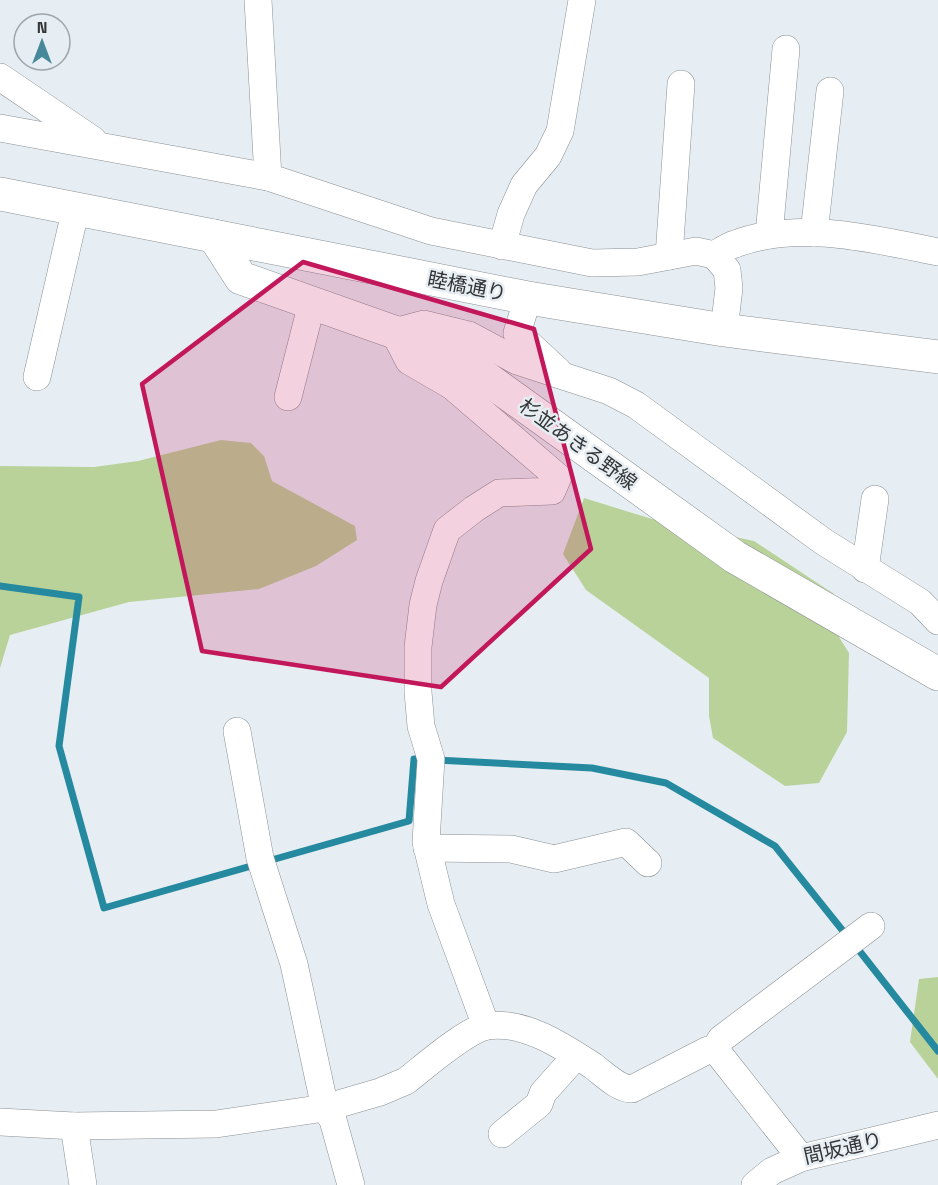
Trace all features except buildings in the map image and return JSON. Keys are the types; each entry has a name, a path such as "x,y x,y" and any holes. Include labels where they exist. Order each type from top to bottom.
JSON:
{"main road":[{"name":"睦橋通り","path":"0,194 528,298 724,330 938,357"},
{"name":"杉並あきる野線","path":"213,236 241,278 394,332 468,365 735,557 938,674"}],"street":[{"path":"258,0 268,177"},
{"path":"502,246 524,185 548,156 560,131 582,0"},
{"path":"769,235 786,49"},
{"path":"0,77 102,146"},
{"path":"669,256 681,84"},
{"path":"814,233 830,91"},
{"path":"0,128 268,177 431,231 592,263 638,262 696,251 714,255 727,270 729,288 724,330"},
{"path":"37,377 76,208"},
{"path":"714,255 734,244 769,235 814,233 876,240 938,252"},
{"path":"528,298 517,333 566,377"},
{"path":"288,397 312,303"},
{"path":"486,1026 441,904 426,842 431,759 421,726 418,692 418,647 423,605 447,530 499,493 552,491 558,477 452,386 409,361 394,332 424,324 469,335 517,361 609,391 636,405 824,542 920,602 938,621"},
{"path":"866,569 875,499"},
{"path":"237,731 263,866 294,964 325,1108 333,1120 351,1185"},
{"path":"427,848 511,849 554,859 626,842 648,863"},
{"path":"0,1122 74,1126 216,1125 325,1108 394,1087 406,1081 471,1033 486,1026 512,1027 549,1040 619,1085 632,1089 715,1048 721,1039 859,935"},
{"path":"715,1048 801,1158"},
{"path":"502,1134 539,1104 543,1093 576,1056"},
{"name":"間坂通り","path":"755,1185 772,1171 801,1158 938,1125"},
{"path":"74,1126 83,1185"}],"highlighted area":[{"path":"303,262 534,329 591,549 441,687 202,651 142,384"}],"green space":[{"path":"221,440 251,443 264,456 272,481 355,526 357,540 316,566 259,589 129,602 10,635 0,668 0,466 94,467 138,461"},
{"path":"584,498 652,519 754,541 834,594 839,637 849,653 847,732 819,783 785,786 713,738 709,716 709,678 586,590 563,554"},
{"path":"938,977 938,1079 910,1042 919,979"}],"waterway":[{"path":"0,586 79,597 59,746 104,908 258,864"},
{"path":"268,861 409,821 414,759 425,759"},
{"path":"436,760 592,768 666,783 775,846 847,936"},
{"path":"854,944 938,1051"}]}
